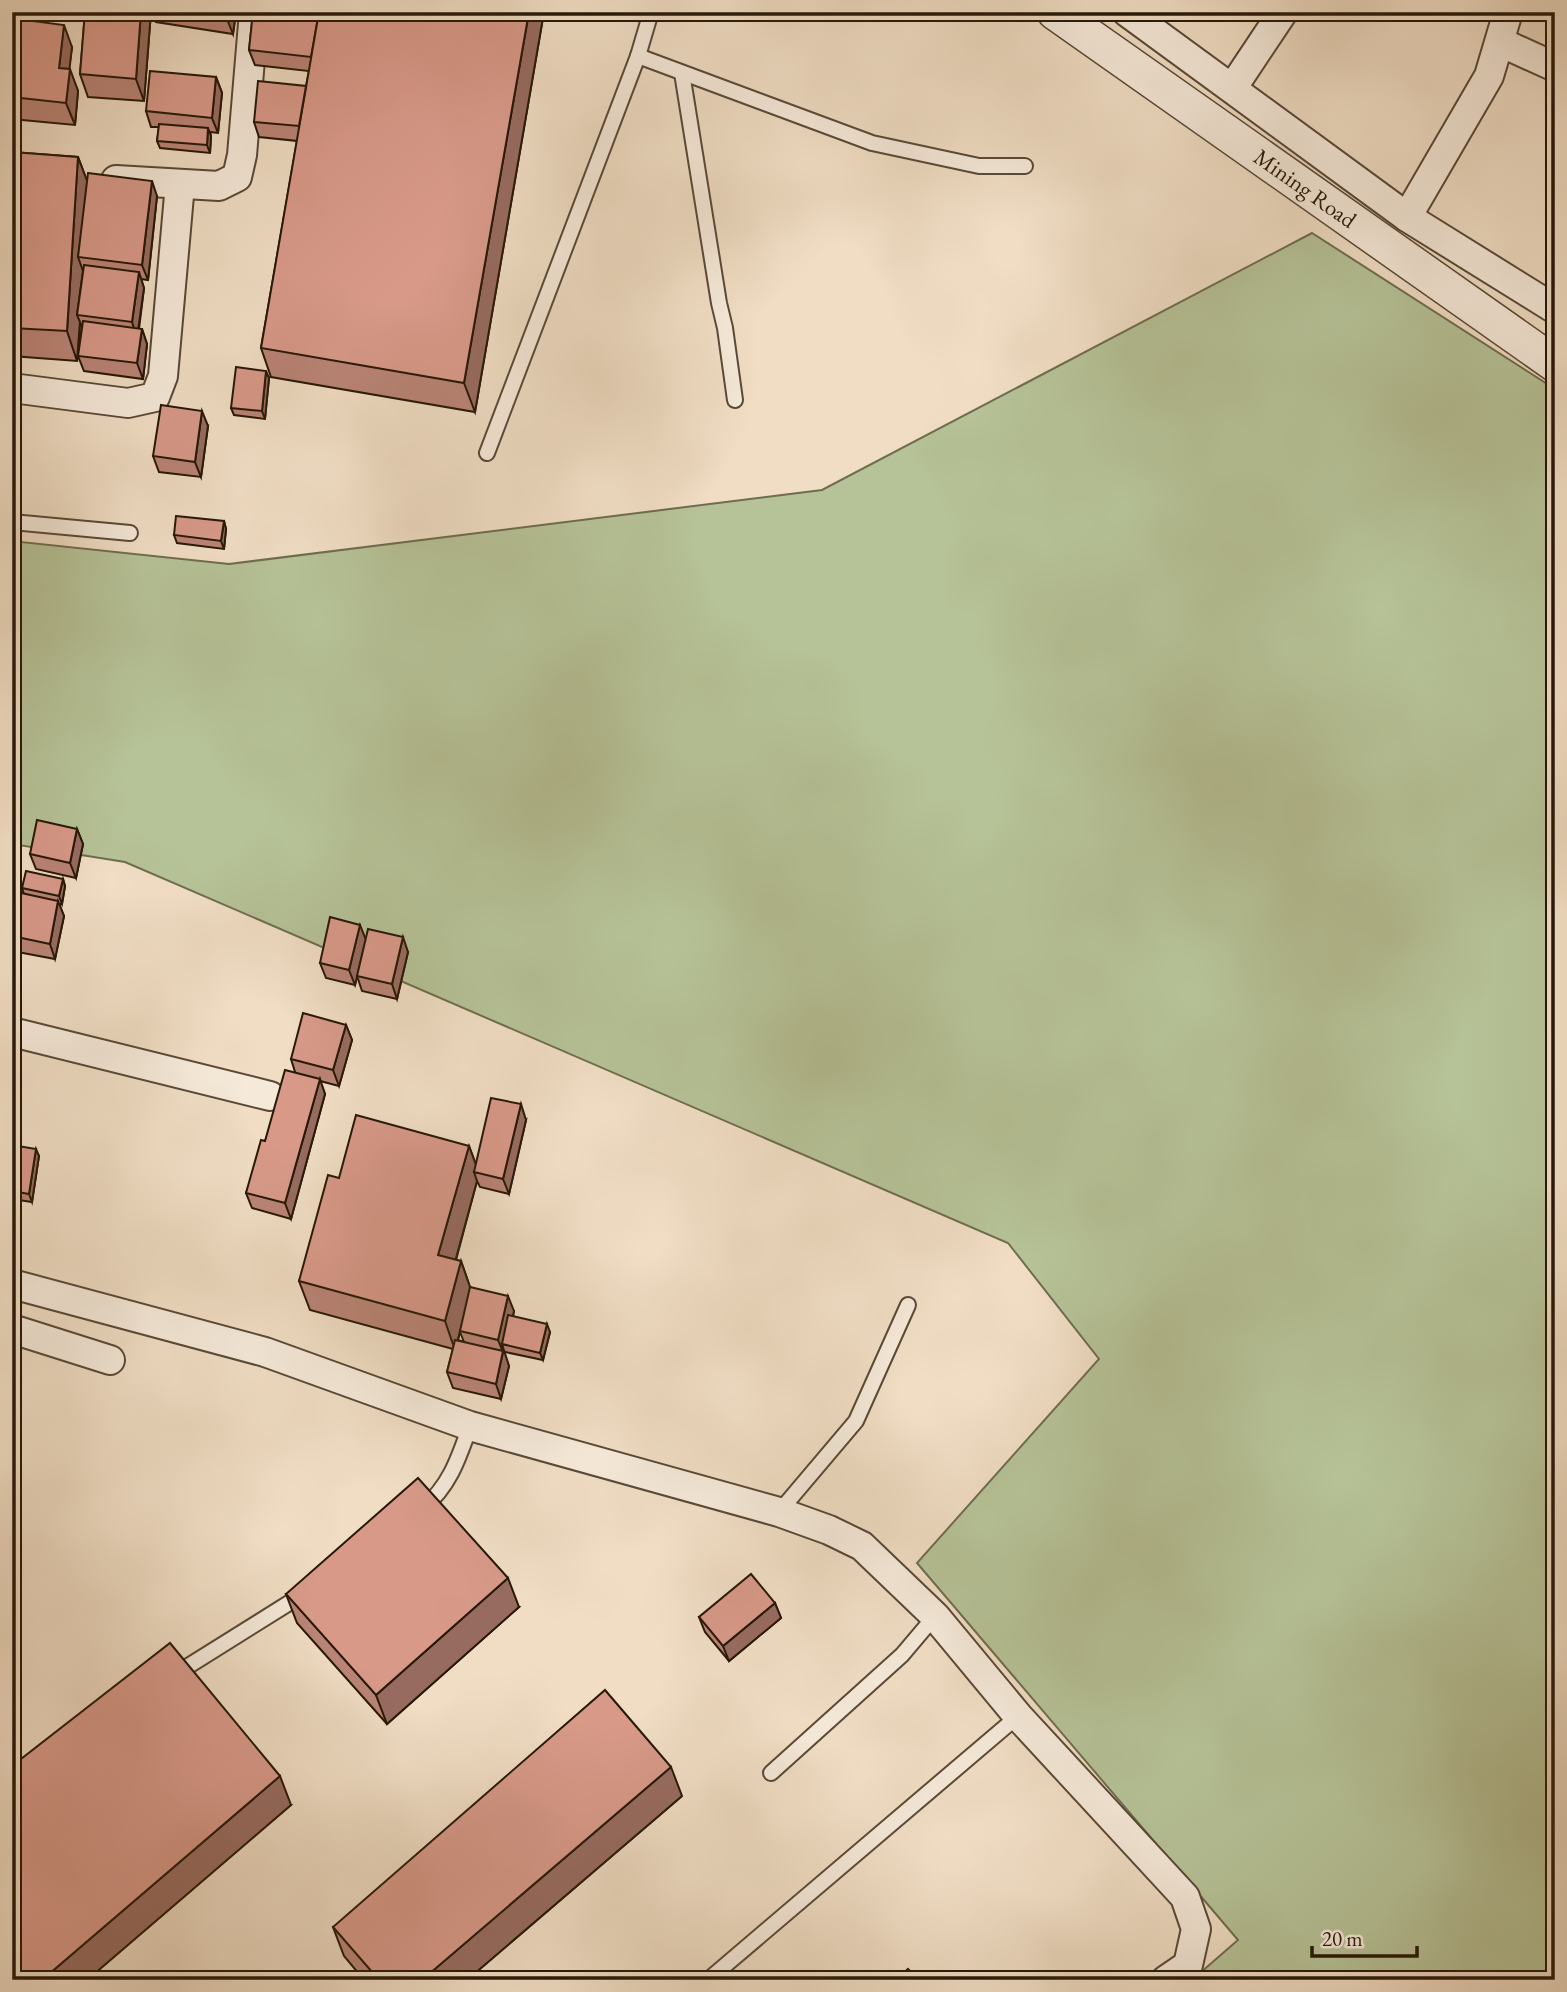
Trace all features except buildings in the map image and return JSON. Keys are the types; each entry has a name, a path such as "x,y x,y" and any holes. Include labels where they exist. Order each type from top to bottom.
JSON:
{"street":[{"path":"90,178 219,186 237,177 242,155 254,12"},
{"name":"Mining Road","path":"1055,12 1555,364"},
{"path":"1127,12 1407,216 1555,309"},
{"path":"1233,87 1283,12"},
{"path":"1407,216 1489,76 1508,12"},
{"path":"1500,43 1555,67"},
{"path":"12,388 128,403 155,397 163,376 180,184"},
{"path":"12,1032 270,1096"},
{"path":"12,1284 265,1352 470,1426 779,1512 862,1546 935,1616 1018,1716 1185,1897 1196,1929 1188,1965 1167,1980"},
{"path":"12,1329 110,1360"}],"lane":[{"path":"487,453 638,56 651,12"},
{"path":"638,56 873,143 979,166 1025,166"},
{"path":"682,73 735,400"},
{"path":"12,522 130,533"},
{"path":"779,1512 856,1421 908,1306"},
{"path":"414,1516 433,1500 449,1479 470,1426"},
{"path":"159,1686 320,1584"},
{"path":"771,1773 902,1655 935,1616"},
{"path":"708,1980 1018,1716"}],"green space":[{"path":"1312,233 1555,389 1555,1980 1192,1980 1238,1940 917,1563 1099,1359 1008,1243 125,862 12,844 12,541 229,564 822,490"}]}
